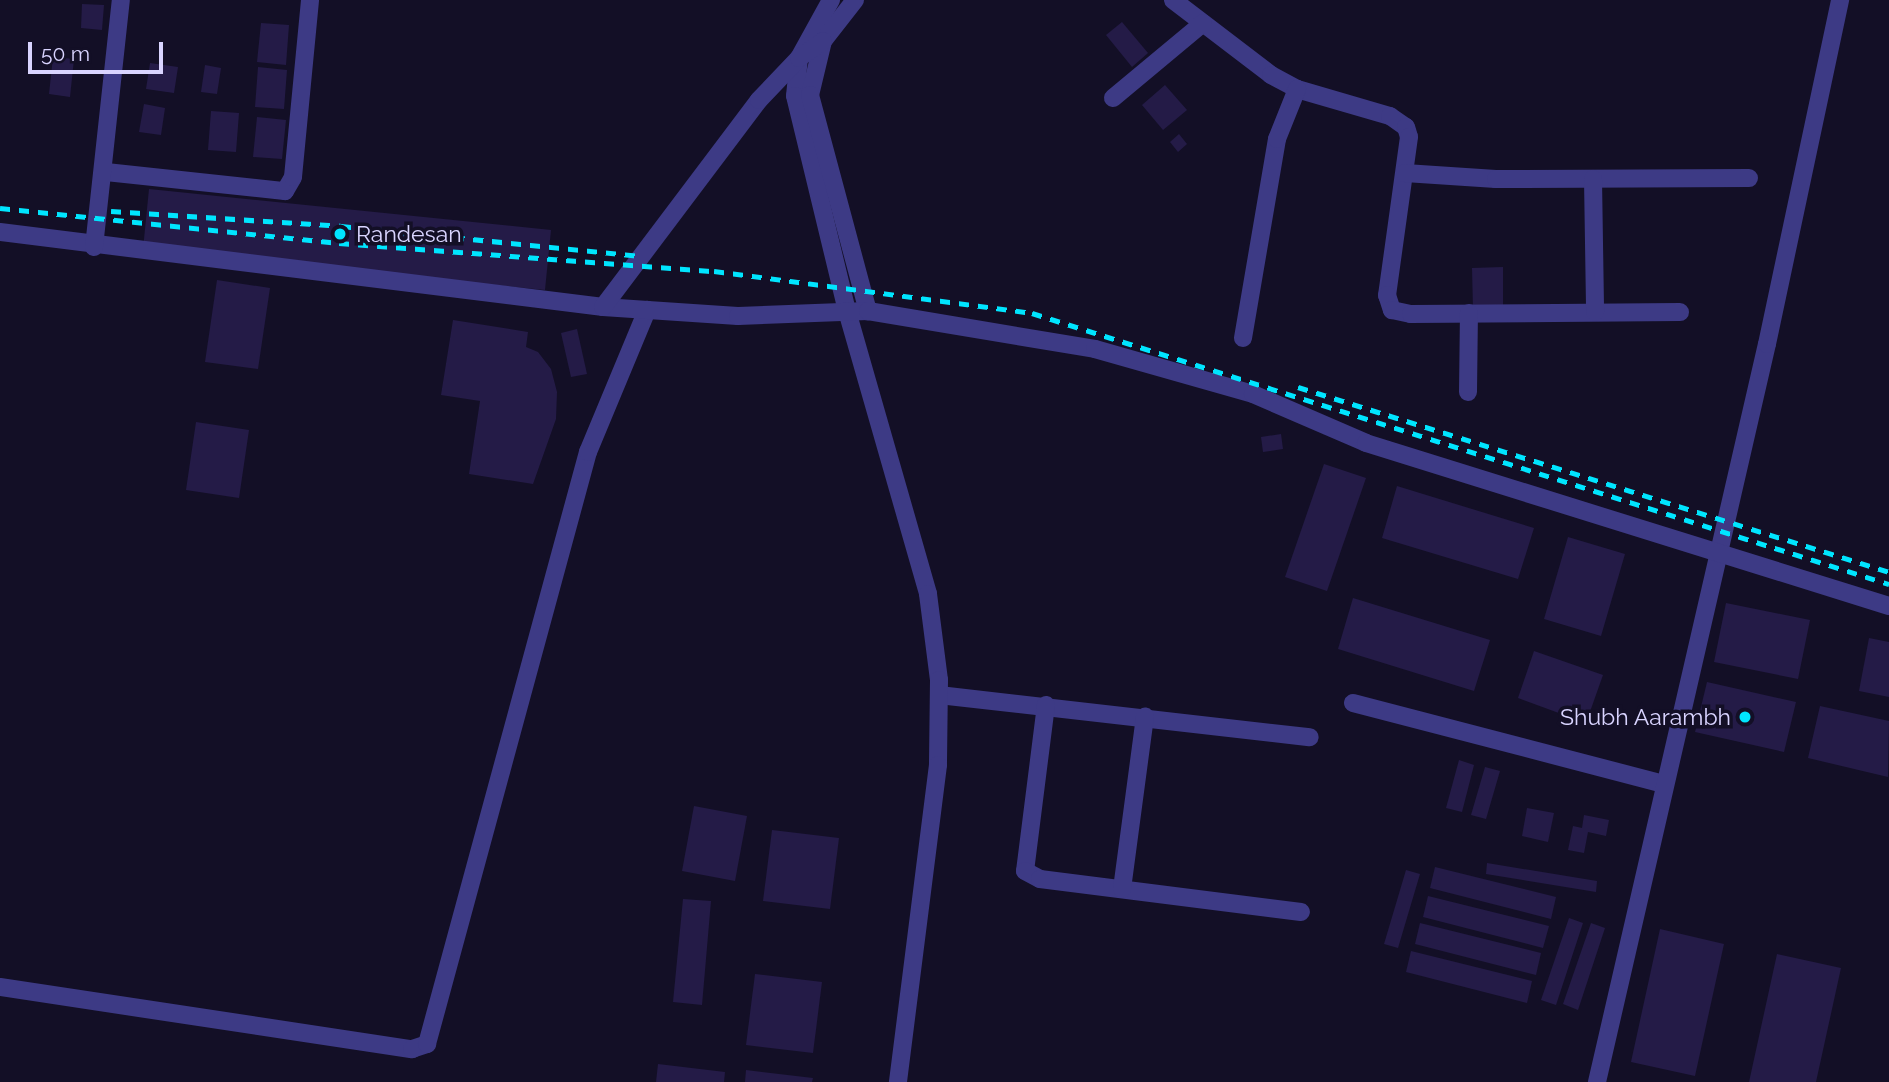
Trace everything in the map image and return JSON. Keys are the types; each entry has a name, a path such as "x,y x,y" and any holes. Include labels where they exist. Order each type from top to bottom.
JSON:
{"street":[{"path":"94,247 106,172 121,0"},
{"path":"106,172 285,191 293,177 310,0"},
{"path":"831,0 799,58 795,96 847,311 928,594 939,695 938,765 898,1082"},
{"path":"603,307 743,119 799,58 823,41 855,0"},
{"path":"1173,0 1249,60 1297,89 1401,121 1409,137 1387,303 1400,313 1680,312"},
{"path":"1597,1082 1718,554 1840,0"},
{"path":"1113,98 1203,23"},
{"path":"823,41 810,95 868,311"},
{"path":"1243,338 1277,139 1297,89"},
{"path":"1405,173 1485,179 1749,178"},
{"path":"1593,179 1595,312"},
{"path":"0,232 94,247 603,307 773,317 868,311 1095,349 1240,390 1366,443 1889,606"},
{"path":"0,987 412,1049 427,1044 588,452 647,310"},
{"path":"1468,393 1469,313"},
{"path":"939,695 1310,737"},
{"path":"1353,703 1665,784"},
{"path":"1046,705 1025,871 1040,879 1301,912"},
{"path":"1122,889 1145,717"}],"building":[{"path":"82,4 104,5 102,30 81,28"},
{"path":"1122,22 1148,53 1132,67 1106,35"},
{"path":"261,23 289,25 286,65 257,62"},
{"path":"53,57 74,59 70,97 49,94"},
{"path":"150,63 178,67 174,93 146,89"},
{"path":"205,65 221,68 217,94 201,92"},
{"path":"258,67 287,70 284,109 255,107"},
{"path":"1165,85 1187,110 1163,130 1142,105"},
{"path":"144,104 165,108 161,135 139,132"},
{"path":"211,111 239,113 236,152 208,150"},
{"path":"257,117 286,120 282,159 253,157"},
{"path":"1179,134 1187,144 1178,152 1170,142"},
{"name":"Randesan","path":"149,189 551,230 545,290 143,249"},
{"path":"1503,267 1503,308 1473,309 1472,268"},
{"path":"217,280 270,288 258,369 205,362"},
{"path":"453,320 528,332 526,347 538,352 551,369 557,392 556,419 533,484 469,474 480,401 441,395"},
{"path":"577,329 587,374 571,377 561,333"},
{"path":"196,422 249,430 239,498 186,490"},
{"path":"1281,434 1283,449 1263,452 1261,437"},
{"path":"1324,464 1366,478 1327,591 1285,577"},
{"path":"1397,486 1534,528 1518,579 1382,538"},
{"path":"1568,537 1625,554 1601,636 1544,619"},
{"path":"1353,598 1490,640 1474,691 1338,649"},
{"path":"1726,603 1810,620 1798,679 1714,662"},
{"path":"1869,638 1889,642 1889,697 1859,691"},
{"path":"1534,651 1603,675 1586,723 1518,698"},
{"name":"Shubh Aarambh","path":"1707,682 1796,702 1784,752 1695,732"},
{"path":"1820,706 1889,721 1888,777 1808,758"},
{"path":"1459,760 1474,765 1462,812 1446,808"},
{"path":"1485,767 1500,771 1486,819 1471,815"},
{"path":"694,806 747,816 735,881 682,871"},
{"path":"1527,808 1554,813 1548,842 1522,836"},
{"path":"1584,815 1609,820 1606,836 1588,832 1584,853 1568,850 1573,826 1582,828"},
{"path":"772,830 839,838 830,909 763,901"},
{"path":"1487,863 1597,881 1596,892 1486,874"},
{"path":"1435,867 1556,897 1551,919 1430,888"},
{"path":"1406,870 1420,874 1398,948 1384,944"},
{"path":"1428,896 1549,926 1543,948 1423,917"},
{"path":"683,899 711,901 702,1005 673,1002"},
{"path":"1569,918 1583,923 1556,1005 1541,1000"},
{"path":"1420,923 1541,953 1536,975 1415,944"},
{"path":"1591,923 1605,928 1578,1010 1563,1004"},
{"path":"1660,929 1724,944 1695,1076 1631,1062"},
{"path":"1411,951 1532,981 1527,1003 1406,972"},
{"path":"1777,954 1841,968 1816,1082 1749,1082"},
{"path":"755,974 822,982 813,1053 746,1045"},
{"path":"658,1064 725,1072 724,1082 656,1082"},
{"path":"746,1070 813,1078 812,1082 745,1082"}],"railway":[{"path":"0,208 339,243 714,271 1032,313 1889,584"},
{"path":"111,211 341,226 641,256"},
{"path":"1298,387 1889,572"}],"place":[{"name":"Randesan","path":"340,234"},
{"name":"Shubh Aarambh","path":"1745,717"}]}
